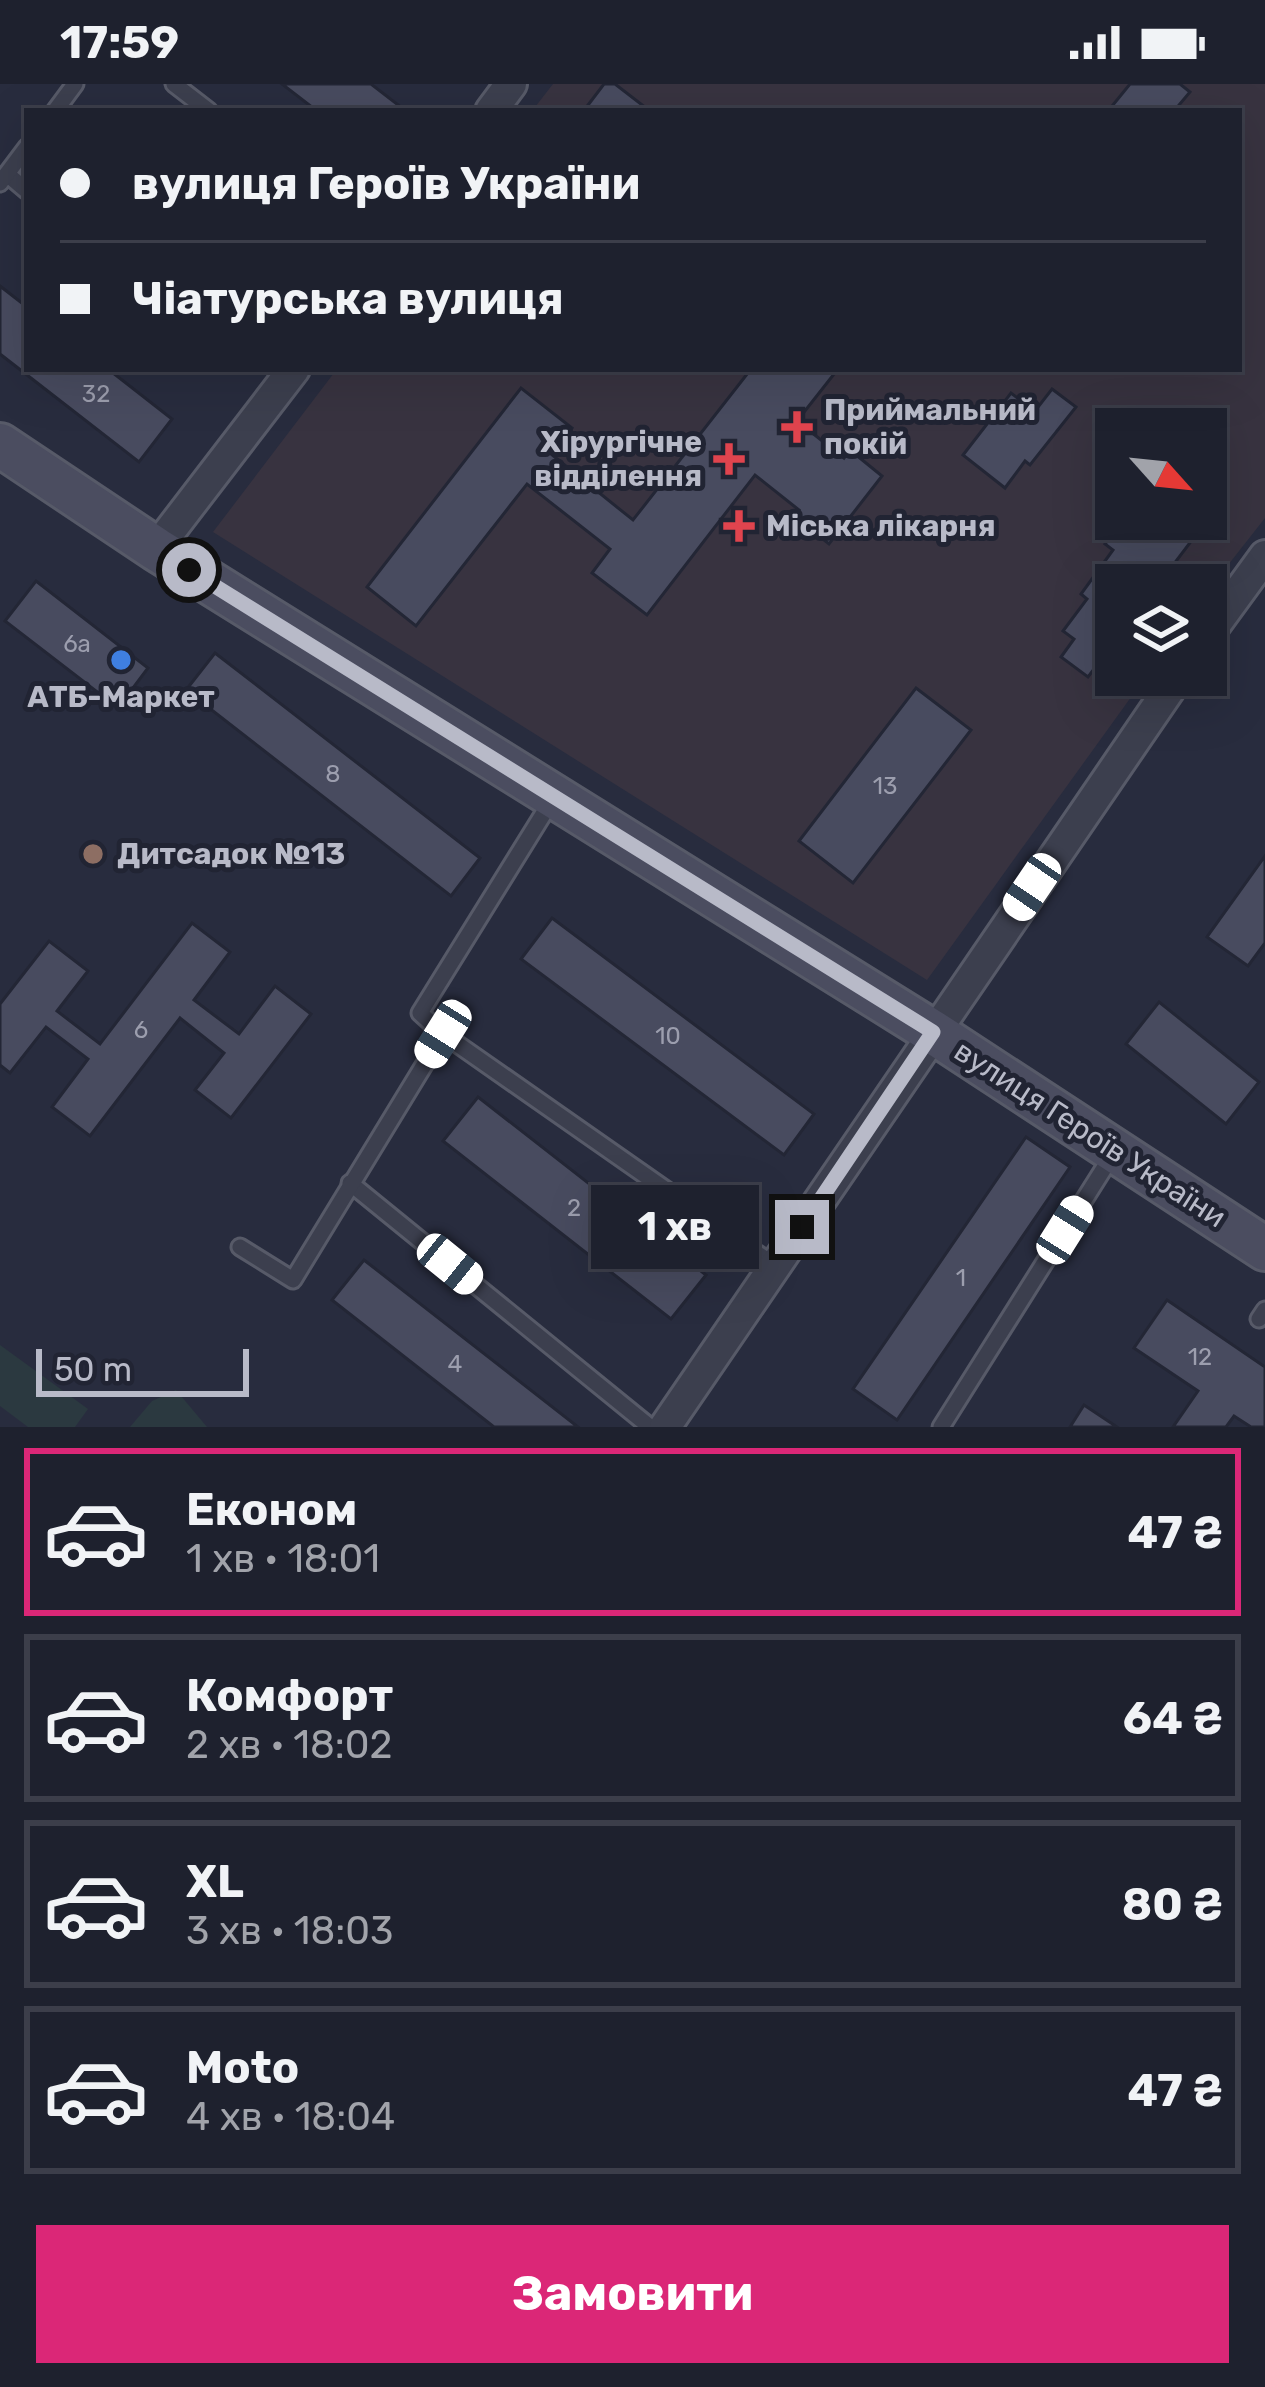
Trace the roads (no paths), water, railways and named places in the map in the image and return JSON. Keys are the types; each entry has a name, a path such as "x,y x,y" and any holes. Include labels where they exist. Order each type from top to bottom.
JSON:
{"street":[{"path":"492,108 511,84"},
{"path":"155,549 292,372"},
{"name":"вулиця Героїв України","path":"0,445 155,549 933,1032 1265,1249"},
{"path":"1227,608 1265,556"},
{"path":"665,1427 1165,696"}],"lane":[{"path":"175,84 205,108"},
{"path":"3,178 24,151"},
{"path":"554,797 420,1013 443,1034 775,1266"},
{"path":"240,1246 293,1280 443,1034"},
{"path":"941,1427 1114,1151"},
{"path":"350,1183 650,1427"}],"place":[{"name":"Приймальний покій","path":"797,427"},
{"name":"Хірургічне відділення","path":"729,459"},
{"name":"Мiська лiкарня","path":"739,526"},
{"name":"АТБ-Маркет","path":"121,660"},
{"name":"Дитсадок №13","path":"93,854"}]}
